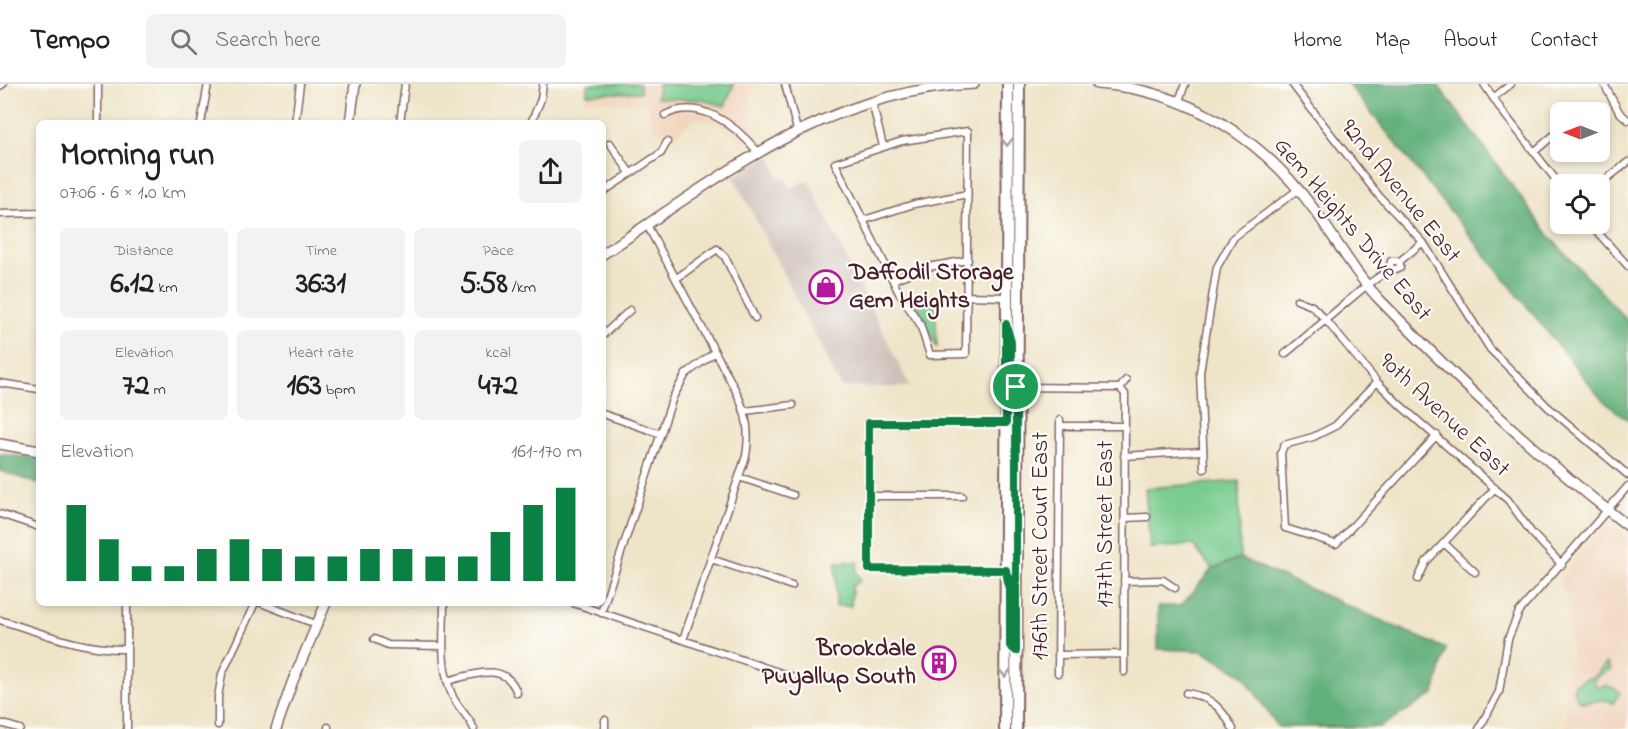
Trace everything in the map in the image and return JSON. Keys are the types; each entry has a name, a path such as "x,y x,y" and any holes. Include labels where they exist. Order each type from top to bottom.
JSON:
{"main road":[{"path":"1005,729 1008,84"},
{"path":"1016,729 1019,84"},
{"path":"1006,324 1011,342 1011,384 1016,387"},
{"path":"1006,423 1011,426 1011,490 1016,521"},
{"path":"1006,571 1010,594 1010,646 1016,651"}],"street":[{"path":"98,84 98,120"},
{"path":"202,120 208,84"},
{"path":"295,120 300,84"},
{"path":"351,120 356,84"},
{"path":"400,120 405,84"},
{"path":"532,120 540,99 542,84"},
{"path":"785,84 797,130"},
{"path":"606,252 757,151 797,130 873,102 949,85 974,84"},
{"name":"Gem Heights Drive East","path":"1097,84 1132,88 1179,101 1210,115 1238,132 1270,159 1299,189 1367,285 1520,436 1628,526"},
{"path":"1179,101 1185,84"},
{"name":"92nd Avenue East","path":"1292,84 1379,196 1423,242 1482,338 1501,362 1548,408 1628,475"},
{"path":"1484,84 1552,174"},
{"path":"1493,98 1511,84"},
{"path":"1604,84 1619,112 1628,120"},
{"path":"873,102 883,146"},
{"path":"665,115 674,110 686,110 713,115 743,133 757,151"},
{"path":"968,131 966,354 930,354 920,324 892,280 836,163 883,146 929,135 968,131"},
{"path":"1535,151 1550,138"},
{"path":"606,190 661,153 667,142"},
{"path":"610,143 630,173"},
{"path":"1610,176 1628,162"},
{"path":"1204,469 1200,372 1215,274 1220,258 1242,230 1299,189"},
{"path":"864,220 914,204 968,194"},
{"path":"0,214 36,213"},
{"path":"647,225 746,411 748,444 739,477 683,640"},
{"path":"1599,234 1628,266"},
{"path":"1285,354 1367,285 1389,270 1400,268 1400,261 1423,242"},
{"path":"677,278 717,249 725,257 756,318"},
{"path":"892,280 922,268 968,260"},
{"path":"968,296 1006,297"},
{"name":"90th Avenue East","path":"1297,300 1312,306 1377,382 1495,488 1562,565"},
{"path":"606,332 630,310"},
{"path":"606,598 673,397 686,374 715,352"},
{"path":"1016,387 1120,388 1126,380"},
{"path":"1377,382 1335,426 1313,437 1284,445 1281,453 1285,528 1336,544 1437,435"},
{"path":"0,383 36,389"},
{"name":"177th Street East","path":"1120,388 1125,394 1124,672"},
{"path":"746,411 793,405"},
{"path":"606,415 661,434"},
{"path":"1006,423 869,423 869,569 1006,571"},
{"name":"176th Street Court East","path":"1059,673 1060,423 1124,426"},
{"path":"0,444 36,450"},
{"path":"1124,456 1202,451"},
{"path":"739,477 793,495"},
{"path":"1479,729 1499,692 1505,650 1515,620 1528,599 1562,565 1628,486"},
{"path":"1418,579 1426,562 1495,488"},
{"path":"869,496 962,496"},
{"path":"0,514 36,526"},
{"path":"1125,518 1147,517"},
{"path":"1444,543 1475,572"},
{"path":"711,559 792,586"},
{"path":"1124,581 1163,580 1175,588"},
{"path":"127,606 127,729"},
{"path":"218,725 218,697 222,674 254,606"},
{"path":"269,606 318,625"},
{"path":"276,729 292,682 325,606"},
{"path":"444,606 441,646 447,681 455,700 474,729"},
{"path":"581,606 793,677"},
{"path":"601,613 603,606"},
{"path":"0,620 74,644 92,648 127,649"},
{"path":"374,639 388,645 441,646"},
{"path":"1059,655 1123,654"},
{"path":"447,681 496,672 512,680 517,693"},
{"path":"1186,693 1209,698 1223,712 1233,729"},
{"path":"605,720 605,729"},
{"path":"0,723 20,729"}],"shaded area":[{"path":"585,84 752,84 752,131 744,144 716,122 694,118 676,134 669,130 658,133 649,122 648,102 585,101"},
{"name":"Daffodil Storage Gem Heights","path":"769,155 781,180 785,178 790,188 808,180 910,387 841,387 734,177"},
{"path":"1611,525 1628,538 1628,729 1566,729 1566,682 1571,657 1566,597 1559,581 1604,526"}],"green space":[{"path":"587,84 640,84 640,92 587,94"},
{"path":"658,84 734,84 725,106 702,100 657,98"},
{"path":"1348,84 1437,84 1551,238 1628,321 1628,420 1602,400"},
{"path":"935,298 937,348 916,305"},
{"path":"0,454 36,459 36,483 0,471"},
{"path":"1239,481 1240,558 1212,569 1193,545 1150,548 1145,488"},
{"path":"1240,558 1446,649 1434,694 1380,727 1278,727 1243,675 1202,651 1158,649 1158,606 1181,606 1212,569"},
{"path":"836,562 858,562 856,572 861,580 852,586 851,606 836,606"},
{"path":"1607,663 1611,669 1596,677 1594,683 1599,687 1605,685 1618,690 1620,693 1613,703 1604,700 1579,701 1573,691 1576,683 1594,676"}],"place":[{"name":"Daffodil Storage Gem Heights","path":"826,287"},
{"name":"Brookdale Puyallup South","path":"939,663"}],"route":[{"path":"1006,324 1011,342 1011,384 1016,387 1016,651 1010,646 1010,594 1006,570 869,569 869,423 1006,423 1006,324"}]}
